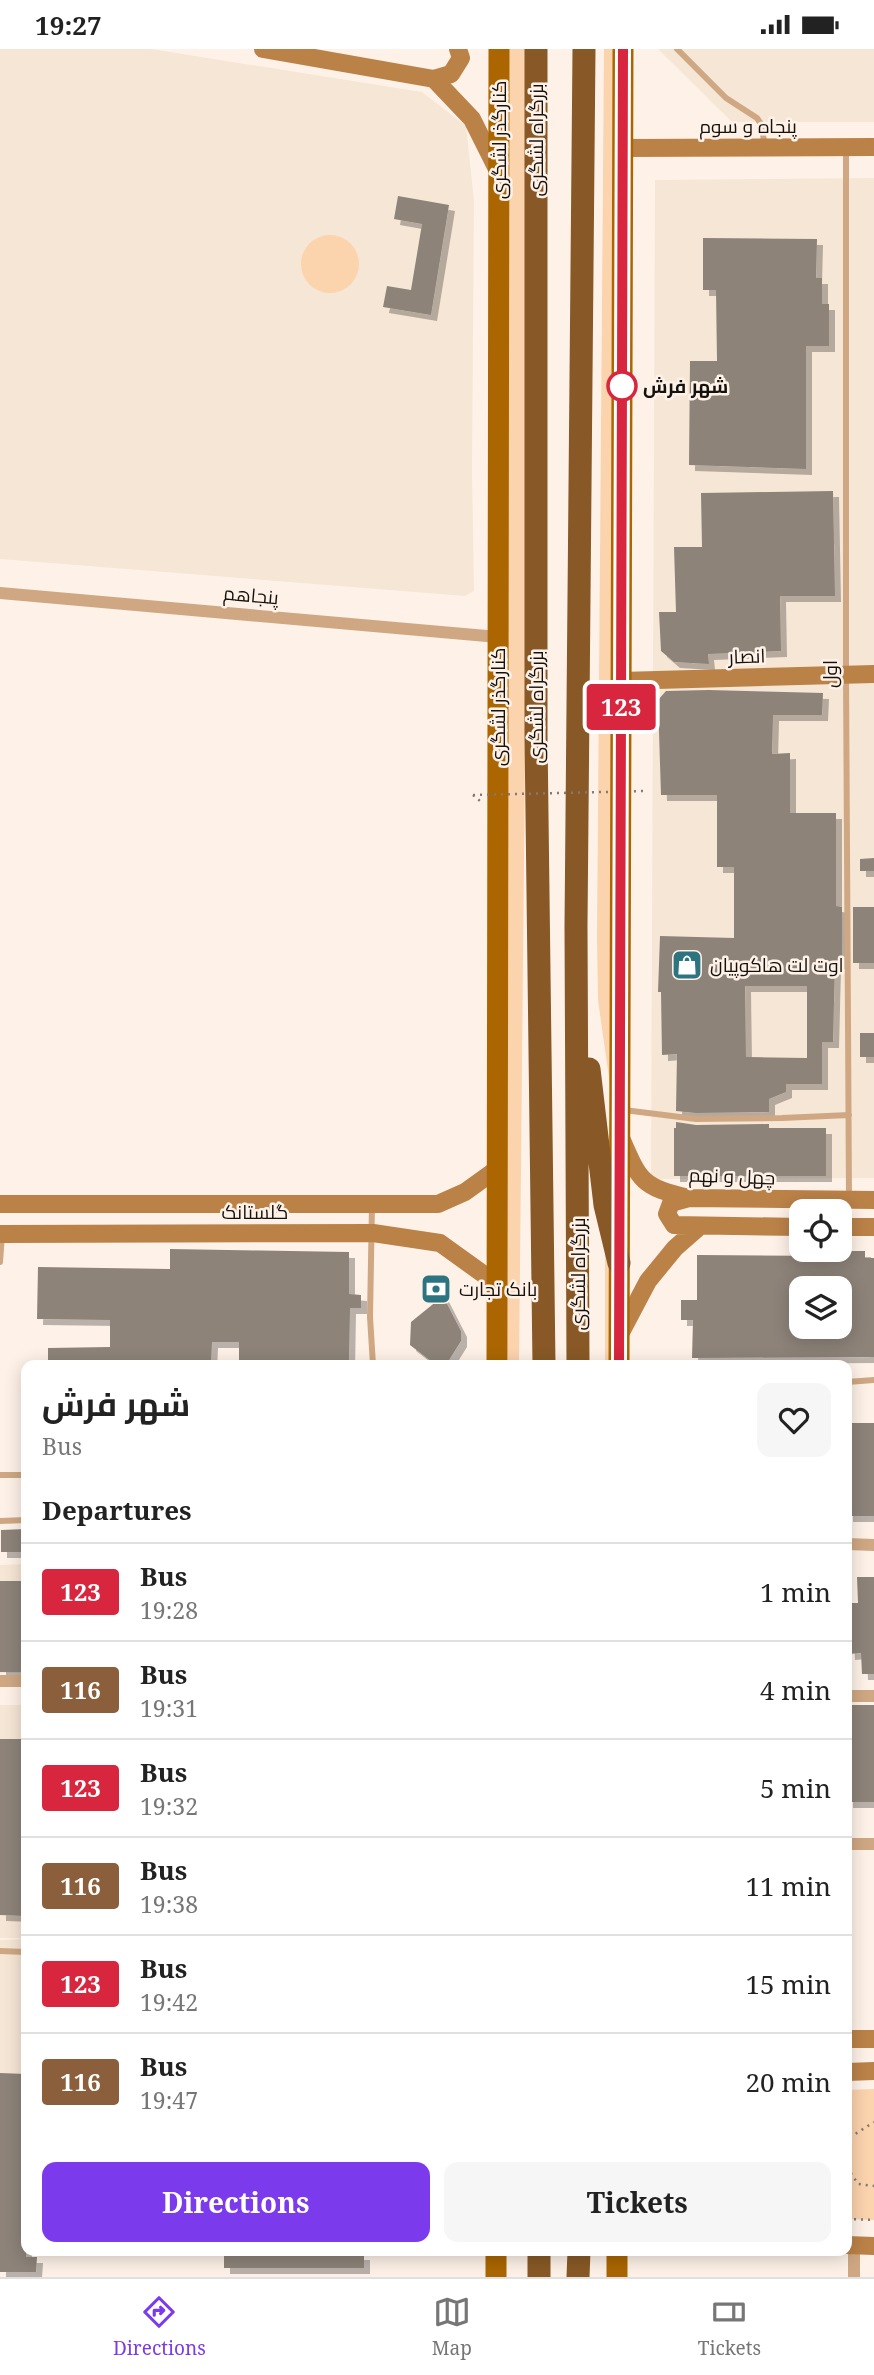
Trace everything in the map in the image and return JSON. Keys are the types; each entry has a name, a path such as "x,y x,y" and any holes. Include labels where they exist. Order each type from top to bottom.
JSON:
{"highway":[{"name":"بزرگراه لشگری","path":"536,49 536,736 544,1360"},
{"name":"بزرگراه لشگری","path":"578,1360 576,961 583,49"},
{"path":"584,90 589,49"},
{"path":"576,961 605,1205 619,1263"},
{"path":"539,2277 540,2256"},
{"path":"578,2277 579,2256"}],"main road":[{"name":"کنارگذر لشگری","path":"497,1360 499,49"},
{"path":"619,1360 623,49"},
{"path":"538,1360 545,1324"},
{"path":"617,2256 617,2277"}],"street":[{"path":"263,49 434,79 451,74 460,58 458,49"},
{"path":"434,79 472,119 498,171"},
{"name":"پنجاه و سوم","path":"622,148 874,147"},
{"name":"پنجاهم","path":"0,593 498,637"},
{"name":"انصار","path":"621,681 874,674"},
{"name":"چهل و نهم","path":"620,1135 633,1166 643,1181 661,1191 689,1198 789,1199"},
{"name":"گلستانک","path":"0,1204 438,1204 465,1192 497,1169"},
{"path":"689,1198 671,1203 667,1214 674,1225 789,1227"},
{"name":"چهل و نهم","path":"852,1200 874,1200"},
{"path":"619,1336 648,1282 675,1248 699,1227"},
{"path":"852,1227 874,1227"},
{"name":"گلستانک","path":"1,1234 373,1233 440,1243 497,1283"},
{"path":"852,1545 874,1545"},
{"path":"0,1681 21,1681"},
{"path":"852,1696 874,1696"},
{"path":"852,1844 874,1844"},
{"path":"852,2039 874,2039"},
{"path":"852,2072 874,2071"},
{"path":"852,2245 874,2245"},
{"path":"851,2256 854,2277"}],"lane":[{"path":"677,49 726,98 757,118 761,124 765,148"},
{"name":"اول","path":"846,147 849,1199"},
{"path":"620,1110 695,1119 849,1115"},
{"path":"372,1203 370,1317 373,1360"},
{"path":"0,1262 1,1234"},
{"path":"852,1382 874,1380"},
{"path":"0,1475 21,1475"},
{"path":"0,1521 21,1520"},
{"path":"0,1951 21,1951"}],"path":[{"path":"473,795 646,790"},
{"path":"852,2137 874,2122"},
{"path":"852,2175 858,2184 874,2186"},
{"path":"852,2218 874,2220"}],"shaded area":[{"path":"0,49 151,49 422,92 466,126 474,201 474,591 465,596 0,559"},
{"path":"508,49 527,49 526,660 519,1360 508,1360"},
{"path":"604,49 615,49 613,1106 598,1000 597,937"},
{"path":"658,49 874,49 874,122 732,122"},
{"path":"874,178 874,1178 651,1179 655,180"},
{"path":"330,235 341,237 354,248 359,264 357,275 346,288 330,293 319,291 306,280 301,264 303,253 314,240"},
{"path":"605,1223 621,1360 605,1360"},
{"path":"21,1564 21,1673 0,1673 0,1565"},
{"path":"0,1705 21,1705 21,1938 0,1938"},
{"path":"21,1939 21,2124 0,2125 0,1940"},
{"path":"874,2089 874,2220 852,2219 852,2090"}],"building":[{"path":"398,196 449,205 431,315 383,307 387,286 411,290 422,224 394,219"},
{"path":"703,238 817,239 816,278 822,278 822,304 829,304 829,346 806,346 806,469 689,465 690,361 717,361 716,290 703,290"},
{"path":"833,491 835,596 780,596 781,651 708,654 709,664 674,662 661,651 659,612 676,612 674,547 702,547 701,493"},
{"path":"666,691 823,693 822,715 773,715 772,754 790,753 790,813 836,813 836,906 842,907 842,963 835,963 833,1042 822,1042 822,1084 786,1084 786,1092 769,1099 769,1112 676,1111 677,1054 662,1055 661,992 658,992 660,936 734,938 734,867 717,867 717,795 661,795 658,700","holes":["745,986 807,986 807,1058 746,1057"]},
{"path":"874,858 874,871 860,871 860,859"},
{"path":"853,907 874,907 874,963 853,963"},
{"path":"860,1033 874,1033 874,1057 860,1057"},
{"path":"676,1122 696,1125 769,1124 769,1128 826,1128 826,1176 674,1176"},
{"path":"170,1249 349,1252 349,1294 361,1295 361,1308 350,1308 349,1360 239,1360 239,1342 212,1342 211,1360 48,1360 48,1348 110,1347 110,1320 37,1319 38,1267 170,1269"},
{"path":"852,1251 865,1251 865,1258 874,1258 874,1357 692,1358 693,1320 681,1320 681,1300 697,1300 697,1255 789,1256 789,1262 852,1262"},
{"path":"443,1296 461,1331 461,1341 449,1360 430,1360 410,1345 411,1322"},
{"path":"852,1423 874,1423 874,1516 852,1516"},
{"path":"21,1529 21,1552 1,1552 1,1530"},
{"path":"857,1577 874,1577 874,1674 862,1674 861,1653 852,1654 852,1603 858,1603"},
{"path":"0,1581 21,1581 21,1672 0,1672"},
{"path":"852,1705 874,1705 874,1802 852,1802"},
{"path":"0,1739 21,1739 21,1916 0,1915"},
{"path":"0,2073 21,2074 21,2256 37,2257 36,2272 0,2272"},
{"path":"224,2256 364,2256 364,2268 224,2268"}],"bus line":[{"name":"123","path":"619,1360 623,49"}],"place":[{"name":"شهر فرش","path":"622,386"},
{"name":"اوت لت هاکوپیان","path":"687,965"},
{"name":"بانک تجارت","path":"436,1289"}]}
